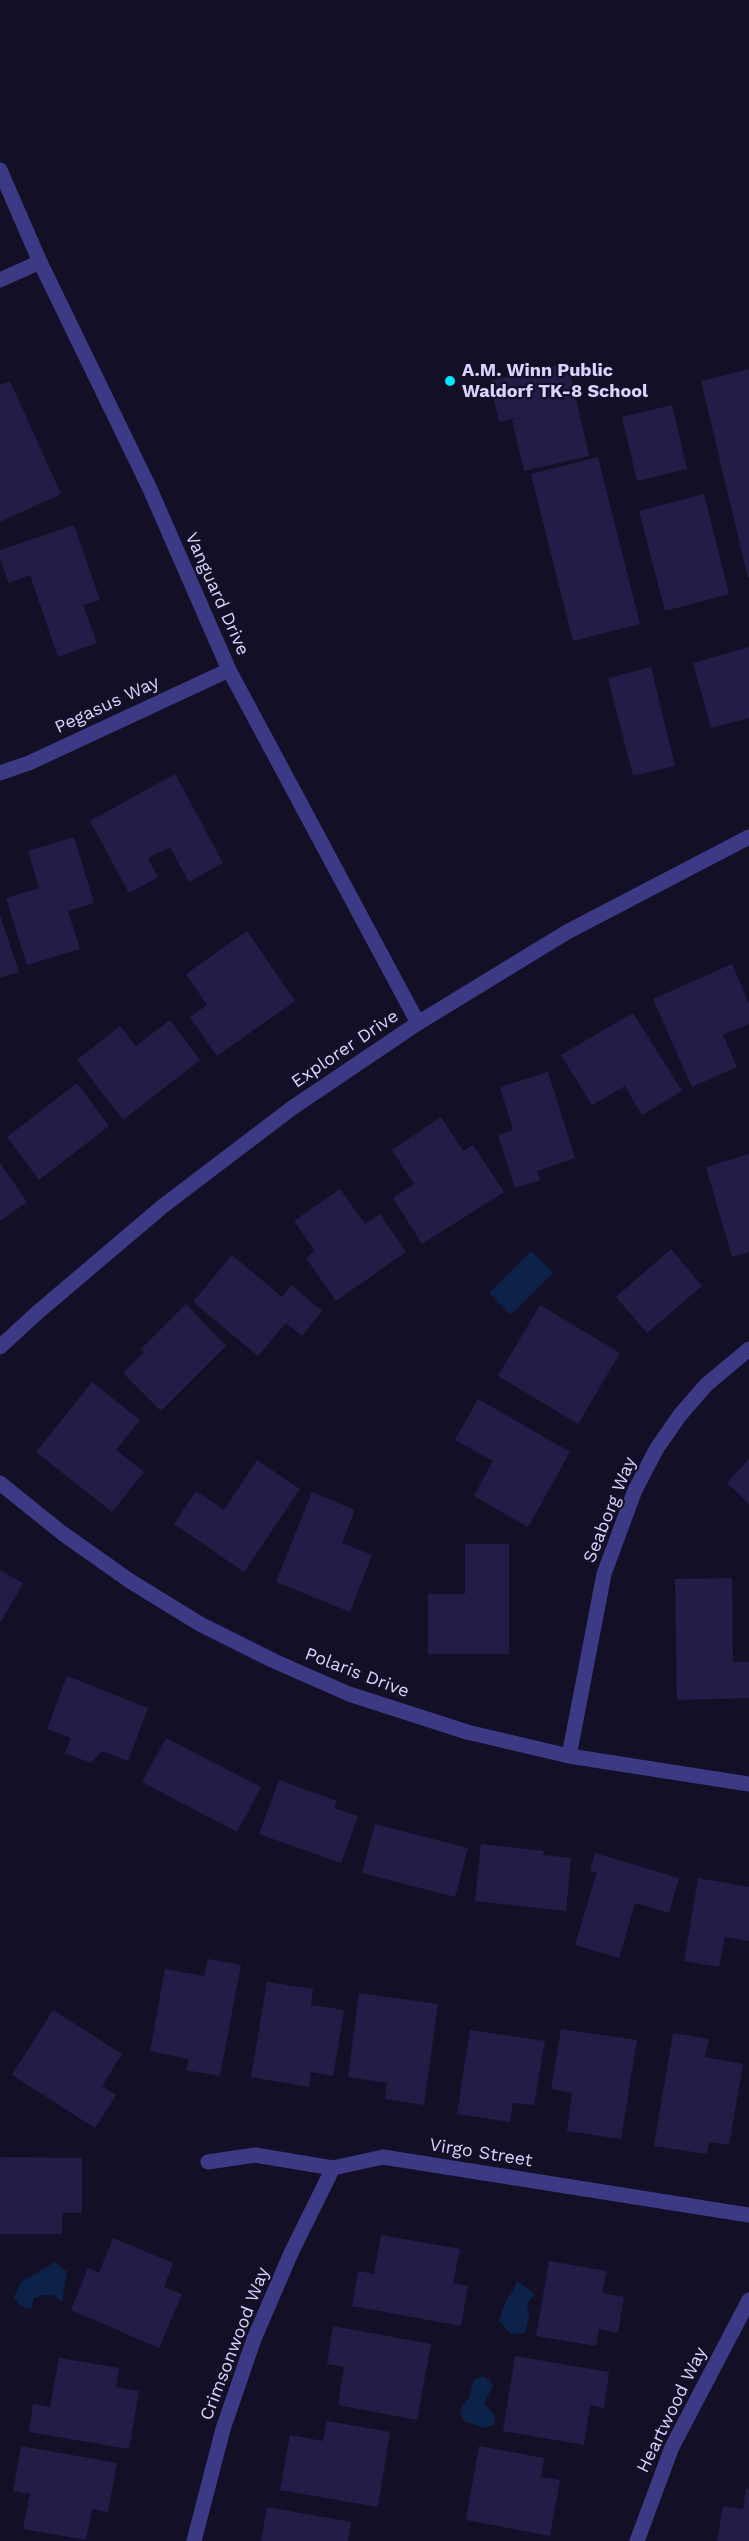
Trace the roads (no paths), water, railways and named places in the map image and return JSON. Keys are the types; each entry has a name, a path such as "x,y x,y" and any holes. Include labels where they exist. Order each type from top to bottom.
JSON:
{"street":[{"name":"Vanguard Drive","path":"0,170 40,262 150,489 229,670 418,1023"},
{"path":"0,279 40,262"},
{"name":"Pegasus Way","path":"0,773 29,763 229,670"},
{"name":"Explorer Drive","path":"0,1347 163,1206 292,1108 418,1023 567,932 749,837"},
{"name":"Seaborg Way","path":"569,1756 603,1574 635,1490 657,1448 680,1415 706,1385 749,1349"},
{"name":"Polaris Drive","path":"0,1483 62,1533 130,1581 200,1624 274,1662 349,1694 467,1732 569,1756 749,1784"},
{"name":"Virgo Street","path":"208,2162 255,2155 333,2168 383,2157 749,2215"},
{"name":"Crimsonwood Way","path":"194,2541 223,2429 254,2339 291,2253 333,2168"},
{"name":"Heartwood Way","path":"637,2541 672,2447 749,2300"}],"water":[{"path":"531,1251 553,1273 511,1315 489,1293"},
{"path":"55,2262 67,2272 62,2302 53,2295 43,2295 34,2298 31,2309 21,2306 14,2297 21,2282"},
{"path":"517,2281 535,2294 527,2304 529,2316 525,2333 511,2334 499,2321 506,2300"},
{"path":"483,2376 490,2380 493,2386 484,2403 495,2416 494,2425 484,2428 464,2421 460,2410 469,2398 474,2380"}],"place":[{"name":"A.M. Winn Public Waldorf TK-8 School","path":"450,381"}]}
